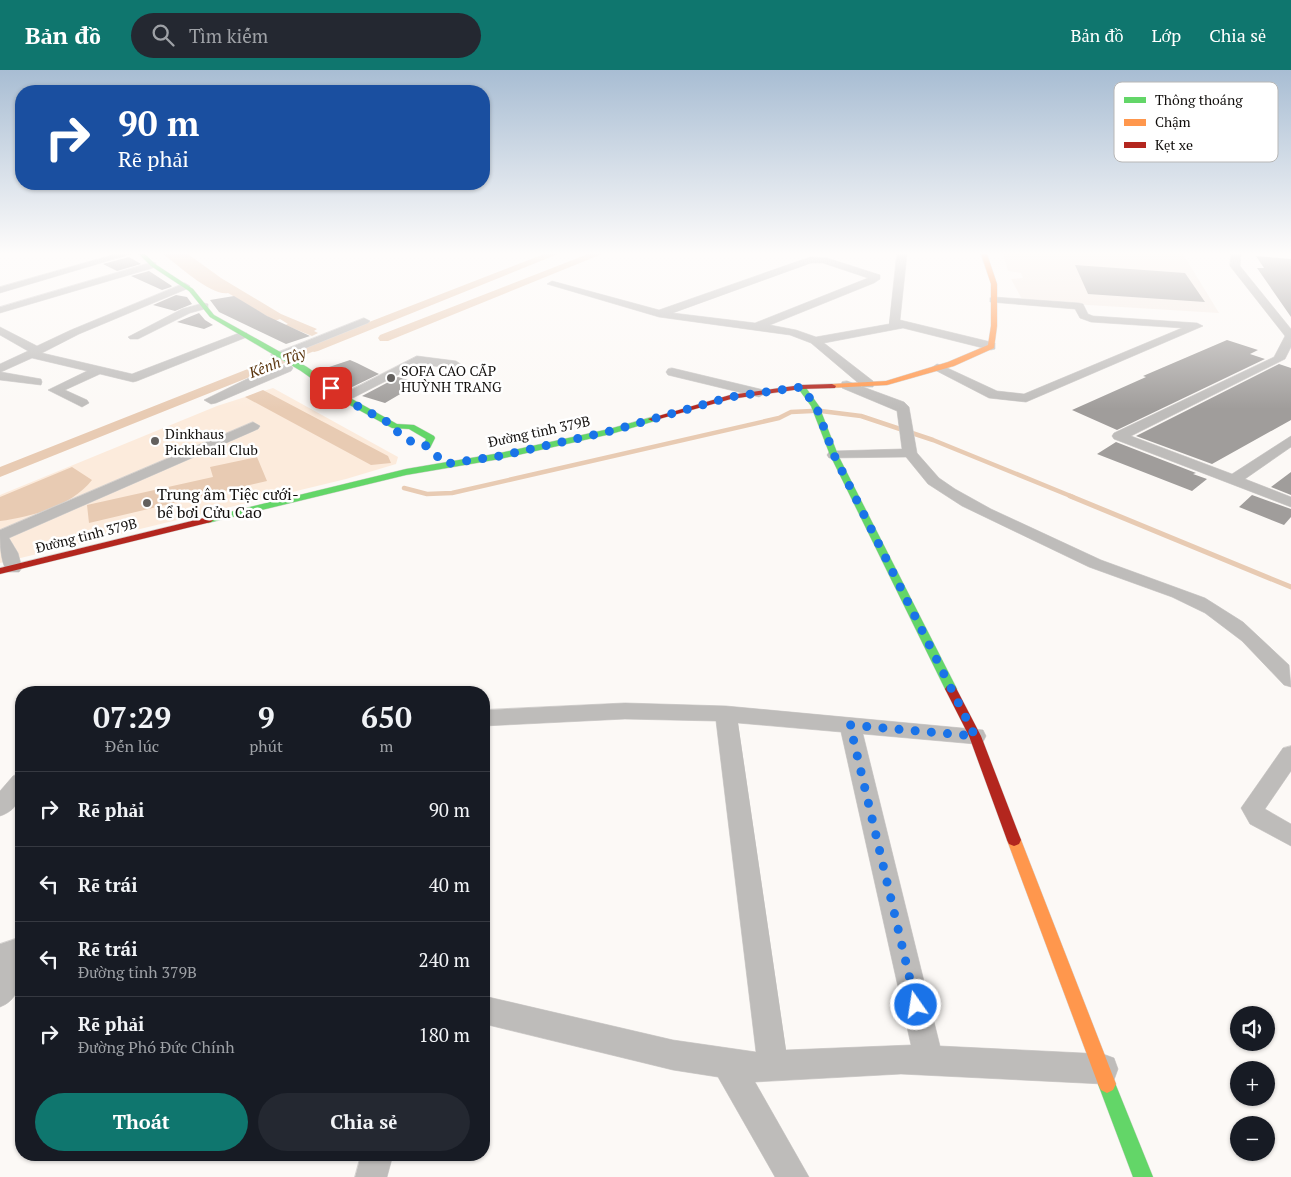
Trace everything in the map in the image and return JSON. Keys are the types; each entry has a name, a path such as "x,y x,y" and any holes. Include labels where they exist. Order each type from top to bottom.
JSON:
{"main road":[{"path":"204,306 212,316 275,354 291,367 395,426 411,427 431,438 427,446"},
{"path":"991,346 994,326 994,306"},
{"name":"Đường tỉnh 379B","path":"6,570 445,464 500,456 611,431 730,397 801,387 888,383 937,368 991,346"},
{"path":"801,387 816,406 834,455 975,736 1143,1177"},
{"path":"395,426 398,433 411,442 427,446 445,464"}],"street":[{"path":"0,310 15,306"},
{"path":"0,369 75,332 138,306"},
{"path":"134,337 186,311 204,306"},
{"path":"629,306 659,314 792,332 816,341 868,384"},
{"path":"659,314 682,306"},
{"path":"756,327 809,306"},
{"path":"896,306 894,322 900,325 991,346"},
{"path":"937,368 994,395 1026,398 1197,326 1091,320 1084,316 1079,306 1074,306"},
{"path":"1266,306 1290,337 1285,361 1120,436 1291,502"},
{"path":"275,354 364,321"},
{"path":"1155,323 1169,328 1176,335"},
{"path":"816,341 900,325"},
{"path":"0,330 34,353 133,378 243,335"},
{"path":"344,397 417,360 456,366"},
{"path":"211,400 257,379 291,367"},
{"path":"82,403 54,390 102,369"},
{"path":"672,372 716,381 759,393"},
{"path":"0,376 36,382"},
{"path":"847,385 899,405 904,410 910,451 919,467 952,494 1098,564 1201,603 1234,624 1282,668 1291,680"},
{"path":"6,570 10,553 0,536 253,426"},
{"path":"1234,480 1290,441"},
{"path":"834,455 910,451"},
{"path":"490,718 625,711 726,714 975,736"},
{"path":"726,714 773,1066"},
{"path":"850,725 929,1061"},
{"path":"1291,754 1253,808 1258,817 1291,836"},
{"path":"0,807 15,789"},
{"path":"0,957 15,951"},
{"path":"0,994 15,970"},
{"path":"490,1011 673,1055 752,1067 901,1059 1103,1069"},
{"path":"726,1063 793,1177"},
{"path":"371,1177 375,1161"}],"shaded area":[{"path":"1099,306 1215,306 1219,313"},
{"path":"273,388 398,457 396,464 346,479 0,563 0,495 217,406"}],"water":[{"path":"249,306 267,306 281,314 317,329 314,331 318,333 312,336 285,325 288,324 280,319 275,321"},
{"path":"331,336 342,340 0,477 0,467"},
{"path":"263,390 388,456 391,463 371,465 245,397"},
{"path":"257,457 267,481 89,523 87,505 213,477 210,467"},
{"path":"72,467 92,480 74,497 50,509 25,517 0,521 0,497"}],"building":[{"path":"155,306 188,306 175,311"},
{"path":"214,306 250,306 267,316 310,336 286,344 219,312"},
{"path":"1283,306 1291,306 1291,317"},
{"path":"199,313 213,325 204,329 177,322"},
{"path":"1227,340 1258,350 1250,354 1265,359 1117,430 1072,410 1146,377 1143,376"},
{"path":"350,360 379,374 348,389 343,385 348,383 337,378 344,375 329,367"},
{"path":"1279,364 1291,368 1291,420 1212,464 1136,436"},
{"path":"398,377 419,383 385,403 362,396"},
{"path":"1116,442 1207,479 1192,491 1097,454"},
{"path":"1291,472 1291,495 1271,487"},
{"path":"1252,495 1291,509 1291,517 1284,525 1239,507"}],"waterway":[{"name":"Kênh Tây","path":"314,348 422,306"},
{"path":"384,338 466,306"},
{"path":"404,488 427,494 452,493 779,418 791,412 812,411"},
{"path":"821,411 861,416 933,440 1073,497"},
{"path":"1070,496 1291,587"}],"traffic: fast":[{"path":"204,306 212,316 304,369 349,401 395,426 411,427 431,438 427,446"},
{"path":"801,387 815,406 834,455 951,689"},
{"path":"208,520 406,472 500,456 611,431 652,419"},
{"path":"1107,1084 1143,1177"}],"traffic: slow":[{"path":"832,386 887,383 951,364 991,346 994,326 994,306"},
{"path":"1014,840 1107,1084"}],"traffic: jam":[{"path":"652,419 730,397 801,387 832,386"},
{"path":"0,571 208,520"},
{"path":"951,689 975,736 1014,840"}],"place":[{"name":"SOFA CAO CẤP HUỲNH TRANG","path":"391,378"},
{"name":"Dinkhaus Pickleball Club","path":"155,441"},
{"name":"Trung âm Tiệc cưới- bể bơi Cửu Cao","path":"147,503"}],"route":[{"path":"331,388 348,401 395,426 398,433 415,444 427,446 445,464 500,456 611,431 730,397 801,387 816,406 834,455 975,736 850,725 916,1005"}]}
